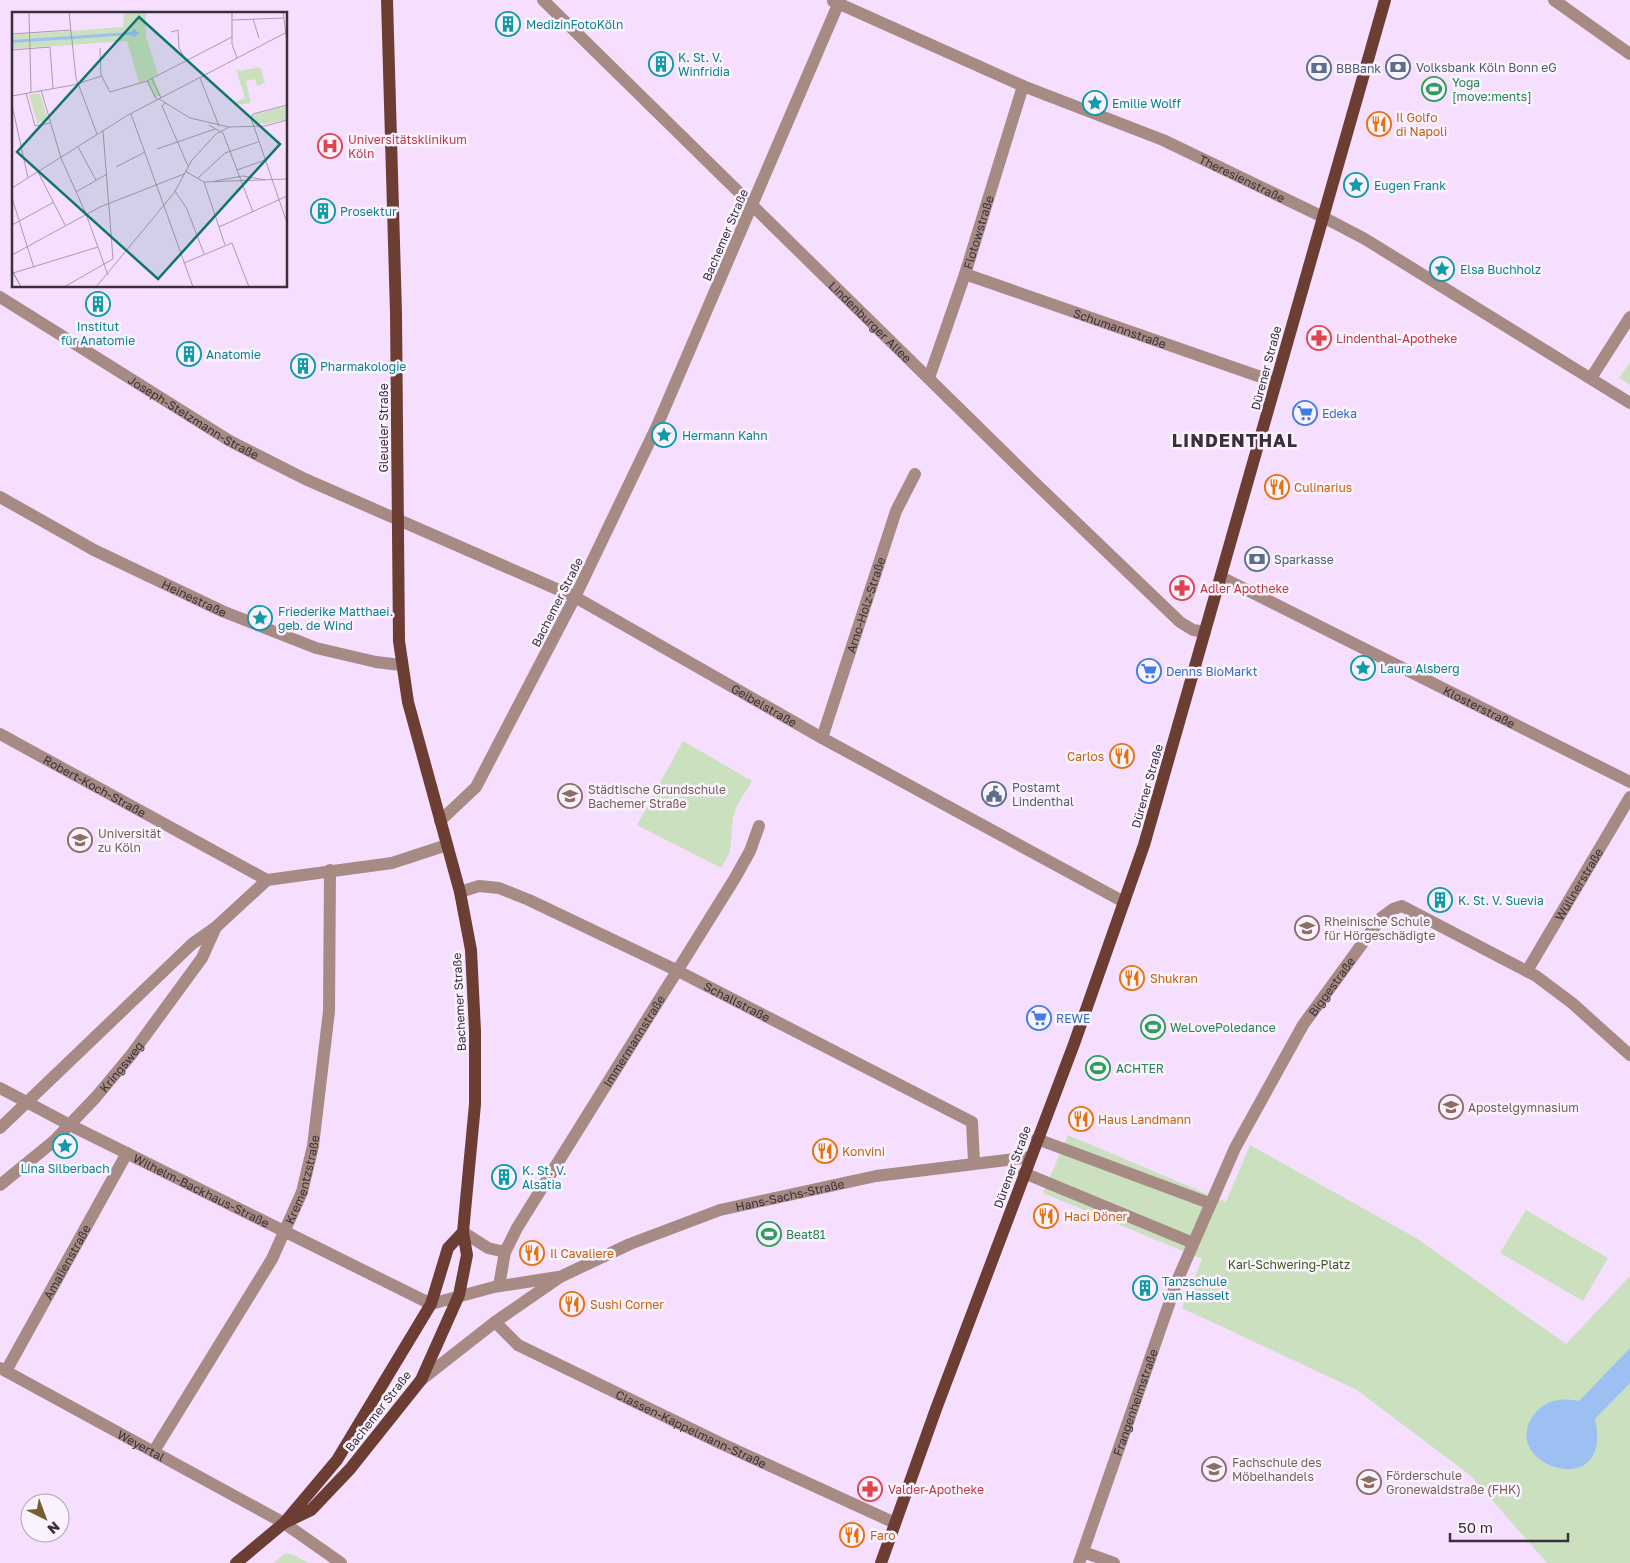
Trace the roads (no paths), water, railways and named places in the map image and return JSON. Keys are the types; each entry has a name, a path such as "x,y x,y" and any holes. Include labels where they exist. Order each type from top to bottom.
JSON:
{"main road":[{"name":"Gleueler Straße","path":"387,0 396,313 397,518 401,665 408,702 440,821"},
{"name":"Dürener Straße","path":"882,1563 895,1523 1144,846 1385,0"},
{"name":"Bachemer Straße","path":"284,1523 311,1510 344,1475 421,1380 459,1296 467,1254 463,1232 475,1104 475,1031 471,950 460,892 440,821"},
{"name":"Bachemer Straße","path":"236,1563 284,1523 337,1460 432,1304 448,1248 463,1232"}],"street":[{"name":"Lindenburger Allee","path":"543,0 1180,622 1193,630 1205,632"},
{"path":"1554,0 1630,54"},
{"name":"Bachemer Straße","path":"440,821 472,792 480,781 575,598 656,426 789,123 836,1"},
{"name":"Theresienstraße","path":"836,1 1023,86 1163,140 1323,217 1365,240 1630,403"},
{"name":"Flotowstraße","path":"929,378 965,274 1023,86"},
{"name":"Schumannstraße","path":"965,274 1276,382"},
{"name":"Joseph-Stelzmann-Straße","path":"0,297 230,441 305,479 397,518"},
{"path":"1591,378 1630,317"},
{"name":"Arno-Holz-Straße","path":"822,738 896,511 915,474"},
{"name":"Heinestraße","path":"0,497 94,550 222,611 316,648 376,662 401,665"},
{"name":"Geibelstraße","path":"397,518 575,598 822,738 1124,902"},
{"name":"Klosterstraße","path":"1221,577 1630,782"},
{"name":"Robert-Koch-Straße","path":"0,734 267,880"},
{"name":"Wüllnerstraße","path":"1526,971 1630,797"},
{"name":"Immermannstraße","path":"499,1286 505,1252 517,1228 676,970 736,878 750,851 759,826"},
{"path":"267,880 392,863 447,845"},
{"name":"Krementzstraße","path":"154,1452 236,1322 272,1259 302,1192 314,1136 329,1011 330,870"},
{"name":"Kringsweg","path":"0,1128 192,944 216,927 267,880"},
{"name":"Schallstraße","path":"460,892 479,886 499,888 529,900 676,970 972,1122 974,1162"},
{"name":"Biggestraße","path":"1193,1243 1235,1148 1303,1025 1381,918 1393,909 1402,906 1426,917 1526,971 1572,1003 1630,1055"},
{"name":"Kringsweg","path":"0,1185 33,1160 70,1125 131,1055 202,958 216,927"},
{"name":"Wilhelm-Backhaus-Straße","path":"0,1088 70,1125 432,1304"},
{"path":"1037,1139 1209,1204"},
{"name":"Amalienstraße","path":"3,1369 127,1153"},
{"name":"Hans-Sachs-Straße","path":"421,1380 495,1322 560,1277 630,1244 720,1210 876,1176 1030,1156"},
{"path":"1024,1173 1193,1243"},
{"path":"463,1232 488,1248 505,1252"},
{"name":"Frangenheimstraße","path":"1081,1558 1177,1281 1193,1243"},
{"name":"Hans-Sachs-Straße","path":"432,1304 499,1286 560,1277"},
{"name":"Classen-Kappelmann-Straße","path":"495,1322 518,1345 720,1443 895,1523"},
{"name":"Weyertal","path":"3,1369 284,1523"},
{"path":"284,1523 341,1563"},
{"path":"1081,1558 1114,1563"}],"water":[{"path":"1630,1348 1630,1383 1595,1419 1596,1446 1588,1462 1574,1469 1556,1468 1541,1460 1529,1447 1527,1431 1536,1412 1546,1404 1556,1400 1579,1401"}],"place":[{"name":"MedizinFotoKöln","path":"508,24"},
{"name":"K. St. V. Winfridia","path":"661,64"},
{"name":"Volksbank Köln Bonn eG","path":"1398,67"},
{"name":"BBBank","path":"1319,68"},
{"name":"Yoga [move:ments]","path":"1434,89"},
{"name":"Emilie Wolff","path":"1095,103"},
{"name":"Il Golfo di Napoli","path":"1379,124"},
{"name":"Universitätsklinikum Köln","path":"330,146"},
{"name":"Eugen Frank","path":"1356,185"},
{"name":"Prosektur","path":"323,211"},
{"name":"Elsa Buchholz","path":"1442,269"},
{"name":"Institut für Anatomie","path":"98,304"},
{"name":"Lindenthal-Apotheke","path":"1319,338"},
{"name":"Anatomie","path":"189,354"},
{"name":"Pharmakologie","path":"303,366"},
{"name":"Edeka","path":"1305,413"},
{"name":"Hermann Kahn","path":"664,435"},
{"name":"Culinarius","path":"1277,487"},
{"name":"Sparkasse","path":"1257,559"},
{"name":"Adler Apotheke","path":"1182,588"},
{"name":"Friederike Matthaei. geb. de Wind","path":"260,618"},
{"name":"Laura Alsberg","path":"1363,668"},
{"name":"Denns BioMarkt","path":"1149,671"},
{"name":"Carlos","path":"1122,756"},
{"name":"Postamt Lindenthal","path":"994,794"},
{"name":"Städtische Grundschule Bachemer Straße","path":"570,796"},
{"name":"Universität zu Köln","path":"80,840"},
{"name":"K. St. V. Suevia","path":"1440,900"},
{"name":"Rheinische Schule für Hörgeschädigte","path":"1307,928"},
{"name":"Shukran","path":"1132,978"},
{"name":"REWE","path":"1039,1018"},
{"name":"WeLovePoledance","path":"1153,1027"},
{"name":"ACHTER","path":"1098,1068"},
{"name":"Apostelgymnasium","path":"1451,1107"},
{"name":"Haus Landmann","path":"1081,1119"},
{"name":"Lina Silberbach","path":"65,1146"},
{"name":"Konvini","path":"825,1151"},
{"name":"K. St. V. Alsatia","path":"504,1177"},
{"name":"Haci Döner","path":"1046,1216"},
{"name":"Beat81","path":"769,1234"},
{"name":"Il Cavaliere","path":"532,1253"},
{"name":"Tanzschule van Hasselt","path":"1145,1288"},
{"name":"Sushi Corner","path":"572,1304"},
{"name":"Fachschule des Möbelhandels","path":"1214,1469"},
{"name":"Förderschule Gronewaldstraße (FHK)","path":"1369,1482"},
{"name":"Valder-Apotheke","path":"870,1489"},
{"name":"Faro","path":"852,1535"}],"district":[{"name":"LINDENTHAL","path":"1235,440"}],"park label":[{"name":"Karl-Schwering-Platz","path":"1289,1264"}]}
